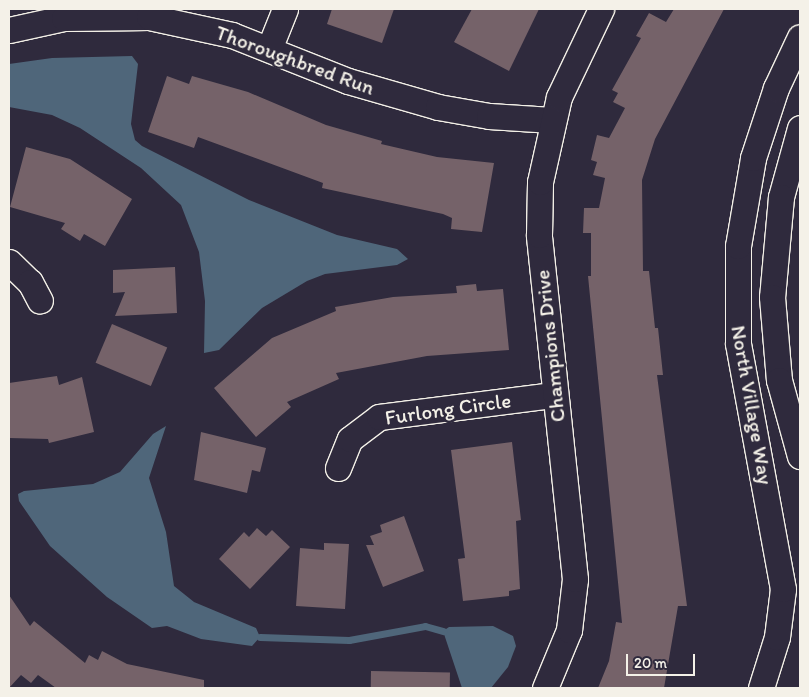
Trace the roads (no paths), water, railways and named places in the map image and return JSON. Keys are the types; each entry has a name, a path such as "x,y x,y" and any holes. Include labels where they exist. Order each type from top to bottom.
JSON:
{"street":[{"path":"269,49 284,9"},
{"name":"Champions Drive","path":"545,688 568,630 575,579 554,396 539,224 543,162 552,120 565,81 601,9"},
{"name":"Thoroughbred Run","path":"9,30 64,18 128,15 201,26 269,49 355,83 438,107 489,116 552,120"},
{"name":"North Village Way","path":"761,688 777,638 783,588 738,343 738,246 753,158 795,61 800,38"},
{"name":"North Village Way","path":"800,128 781,197 772,264 772,315 779,380 800,456"},
{"path":"9,262 30,282 40,301"},
{"name":"Furlong Circle","path":"338,468 350,440 369,422 384,416 554,396"}],"water":[{"path":"132,56 138,64 131,124 135,140 142,146 249,200 337,235 397,249 408,259 397,265 325,274 307,281 262,308 219,350 204,353 205,301 199,252 181,205 141,168 80,128 52,115 9,107 9,64 52,58"},
{"path":"166,426 149,478 166,532 174,586 194,602 256,628 260,637 252,646 201,639 167,626 152,628 107,597 50,546 19,501 18,494 24,491 93,484 120,472 153,434"},
{"path":"493,626 513,636 516,646 508,667 491,688 462,688 443,631 449,627"}],"waterway":[{"path":"260,637 349,640 425,626 443,631"}]}
